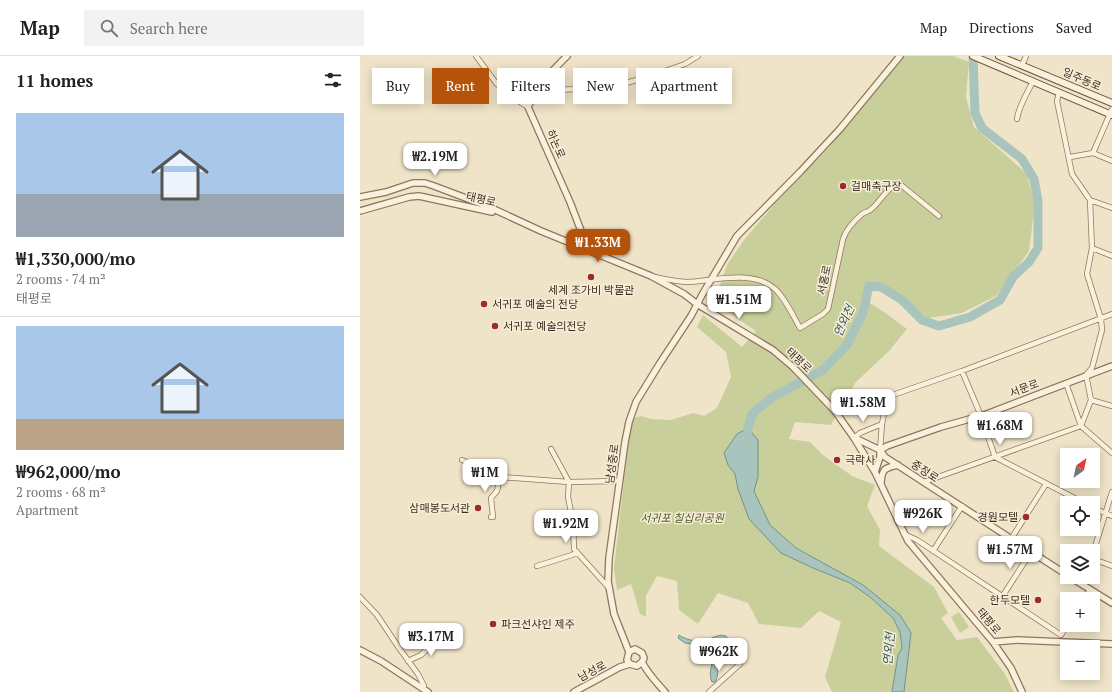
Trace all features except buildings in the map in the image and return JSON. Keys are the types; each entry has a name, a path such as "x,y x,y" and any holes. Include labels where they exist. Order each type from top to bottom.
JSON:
{"main road":[{"name":"일주동로","path":"973,56 1018,74 1059,93 1111,113"},
{"name":"일주동로","path":"999,56 1112,103"}],"street":[{"path":"476,56 496,83 509,95 528,107 529,104"},
{"path":"555,68 567,56"},
{"path":"565,90 606,88 645,78 685,64 698,56"},
{"path":"697,304 737,236 840,129 900,56"},
{"path":"1022,65 1026,56"},
{"path":"1017,119 1019,106 1023,103 1033,81"},
{"path":"1059,93 1057,101 1070,157 1072,174 1090,200 1092,248 1087,274 1101,319 1102,330 1092,368 1086,375 1090,400 1082,426"},
{"name":"하논로","path":"528,107 570,202 588,249"},
{"path":"1093,153 1111,113"},
{"path":"1070,157 1093,153 1112,161"},
{"name":"태평로","path":"360,197 386,192 413,183 425,183 486,206 503,215 651,276 684,294 697,304 773,350 793,367 835,411 875,472 904,533 911,544 993,642 1011,668 1022,692"},
{"name":"서홍로","path":"711,280 753,279 766,283 780,294 800,328 823,314 828,309 843,239 846,232 863,212 870,211 889,190 896,185 900,185 939,216"},
{"name":"태평로","path":"360,211 409,197 419,196 503,215"},
{"path":"1090,200 1112,208"},
{"path":"1092,248 1112,256"},
{"path":"651,276 674,281 688,282 711,280"},
{"name":"남성중로","path":"665,692 640,664 644,658 642,653 638,650 630,651 625,642 614,614 609,588 609,558 629,422 636,402 697,304"},
{"path":"875,472 880,457 882,424 887,396 962,371 1112,314"},
{"name":"서문로","path":"880,450 934,429 981,416 1112,366"},
{"path":"962,371 981,416 995,457 1070,496"},
{"path":"1066,383 1082,426 1112,453"},
{"path":"1090,400 1112,406"},
{"path":"880,450 854,438 860,433 882,424"},
{"path":"924,482 1082,426"},
{"path":"551,448 569,482 568,497 573,522 574,549 609,588"},
{"name":"중정로","path":"880,450 885,457 1060,571"},
{"path":"462,460 500,478 569,482 620,481"},
{"path":"880,484 884,470 898,465"},
{"path":"491,517 493,517 491,498 497,491 500,478"},
{"path":"1012,539 1046,484"},
{"path":"1096,544 1112,492"},
{"path":"933,551 962,506"},
{"path":"1100,512 1112,516"},
{"path":"904,533 917,540 1061,635"},
{"path":"537,566 577,552"},
{"path":"1002,597 1031,552"},
{"path":"1100,562 1112,566"},
{"path":"1081,584 1112,603"},
{"path":"360,597 377,615 421,680 424,686 423,688"},
{"path":"1061,640 1063,632"},
{"path":"408,661 421,655 442,635"},
{"path":"993,642 1017,640 1060,643"},
{"path":"1100,644 1112,644"},
{"path":"360,650 381,661 428,692"},
{"path":"630,651 628,662 634,666 640,664"},
{"name":"남성로","path":"574,692 584,689 628,662"},
{"path":"709,692 740,664"}],"green space":[{"name":"서귀포 칠십리공원","path":"903,56 953,56 969,62 966,97 974,127 1027,174 1035,204 1029,251 996,296 962,313 928,318 892,291 868,283 862,298 907,329 889,351 855,383 831,425 795,422 789,439 810,442 823,455 852,476 875,485 867,506 880,530 879,546 934,587 948,613 941,618 957,640 977,637 1005,674 1014,692 904,692 911,633 900,615 863,585 796,548 770,525 754,490 758,477 728,465 735,474 738,489 781,553 850,583 870,597 893,618 900,632 902,648 898,655 892,692 832,692 825,677 841,622 819,611 801,628 759,624 748,603 718,593 698,624 679,610 677,581 657,576 646,596 646,617 640,614 631,584 617,590 614,568 631,419 641,416 651,419 671,420 693,413 704,416 717,408 731,377 726,352 697,327 703,315 742,347 756,331 714,303 727,265 744,240 777,201 828,149"},
{"path":"959,612 969,627 960,633 951,617"}],"water":[{"path":"748,428 758,440 758,477 754,491 770,525 796,548 863,585 900,615 911,633 904,692 892,692 898,655 902,648 900,632 893,618 870,597 850,583 781,553 749,519 738,489 735,474 728,465 724,453 737,434"},
{"path":"679,635 687,639 697,641 703,641 721,635 728,638 730,642 730,650 718,664 715,682 712,682 710,674 713,659 712,652 701,645 685,643 678,638"}],"waterway":[{"name":"연외천","path":"747,440 748,428 752,414 771,398 823,370 847,345 863,313 869,286 881,287 902,300 922,320 939,326 970,317 1000,300 1013,277 1029,262 1038,248 1038,201 1034,179 1022,159 982,128 975,113 973,56"}],"place":[{"name":"걸매축구장","path":"843,186"},
{"name":"세계 조가비 박물관","path":"591,277"},
{"name":"서귀포 예술의 전당","path":"484,304"},
{"name":"서귀포 예술의전당","path":"495,326"},
{"name":"극락사","path":"837,460"},
{"name":"삼매봉도서관","path":"478,508"},
{"name":"경원모텔","path":"1026,517"},
{"name":"한두모텔","path":"1038,600"},
{"name":"파크선샤인 제주","path":"493,624"}]}
